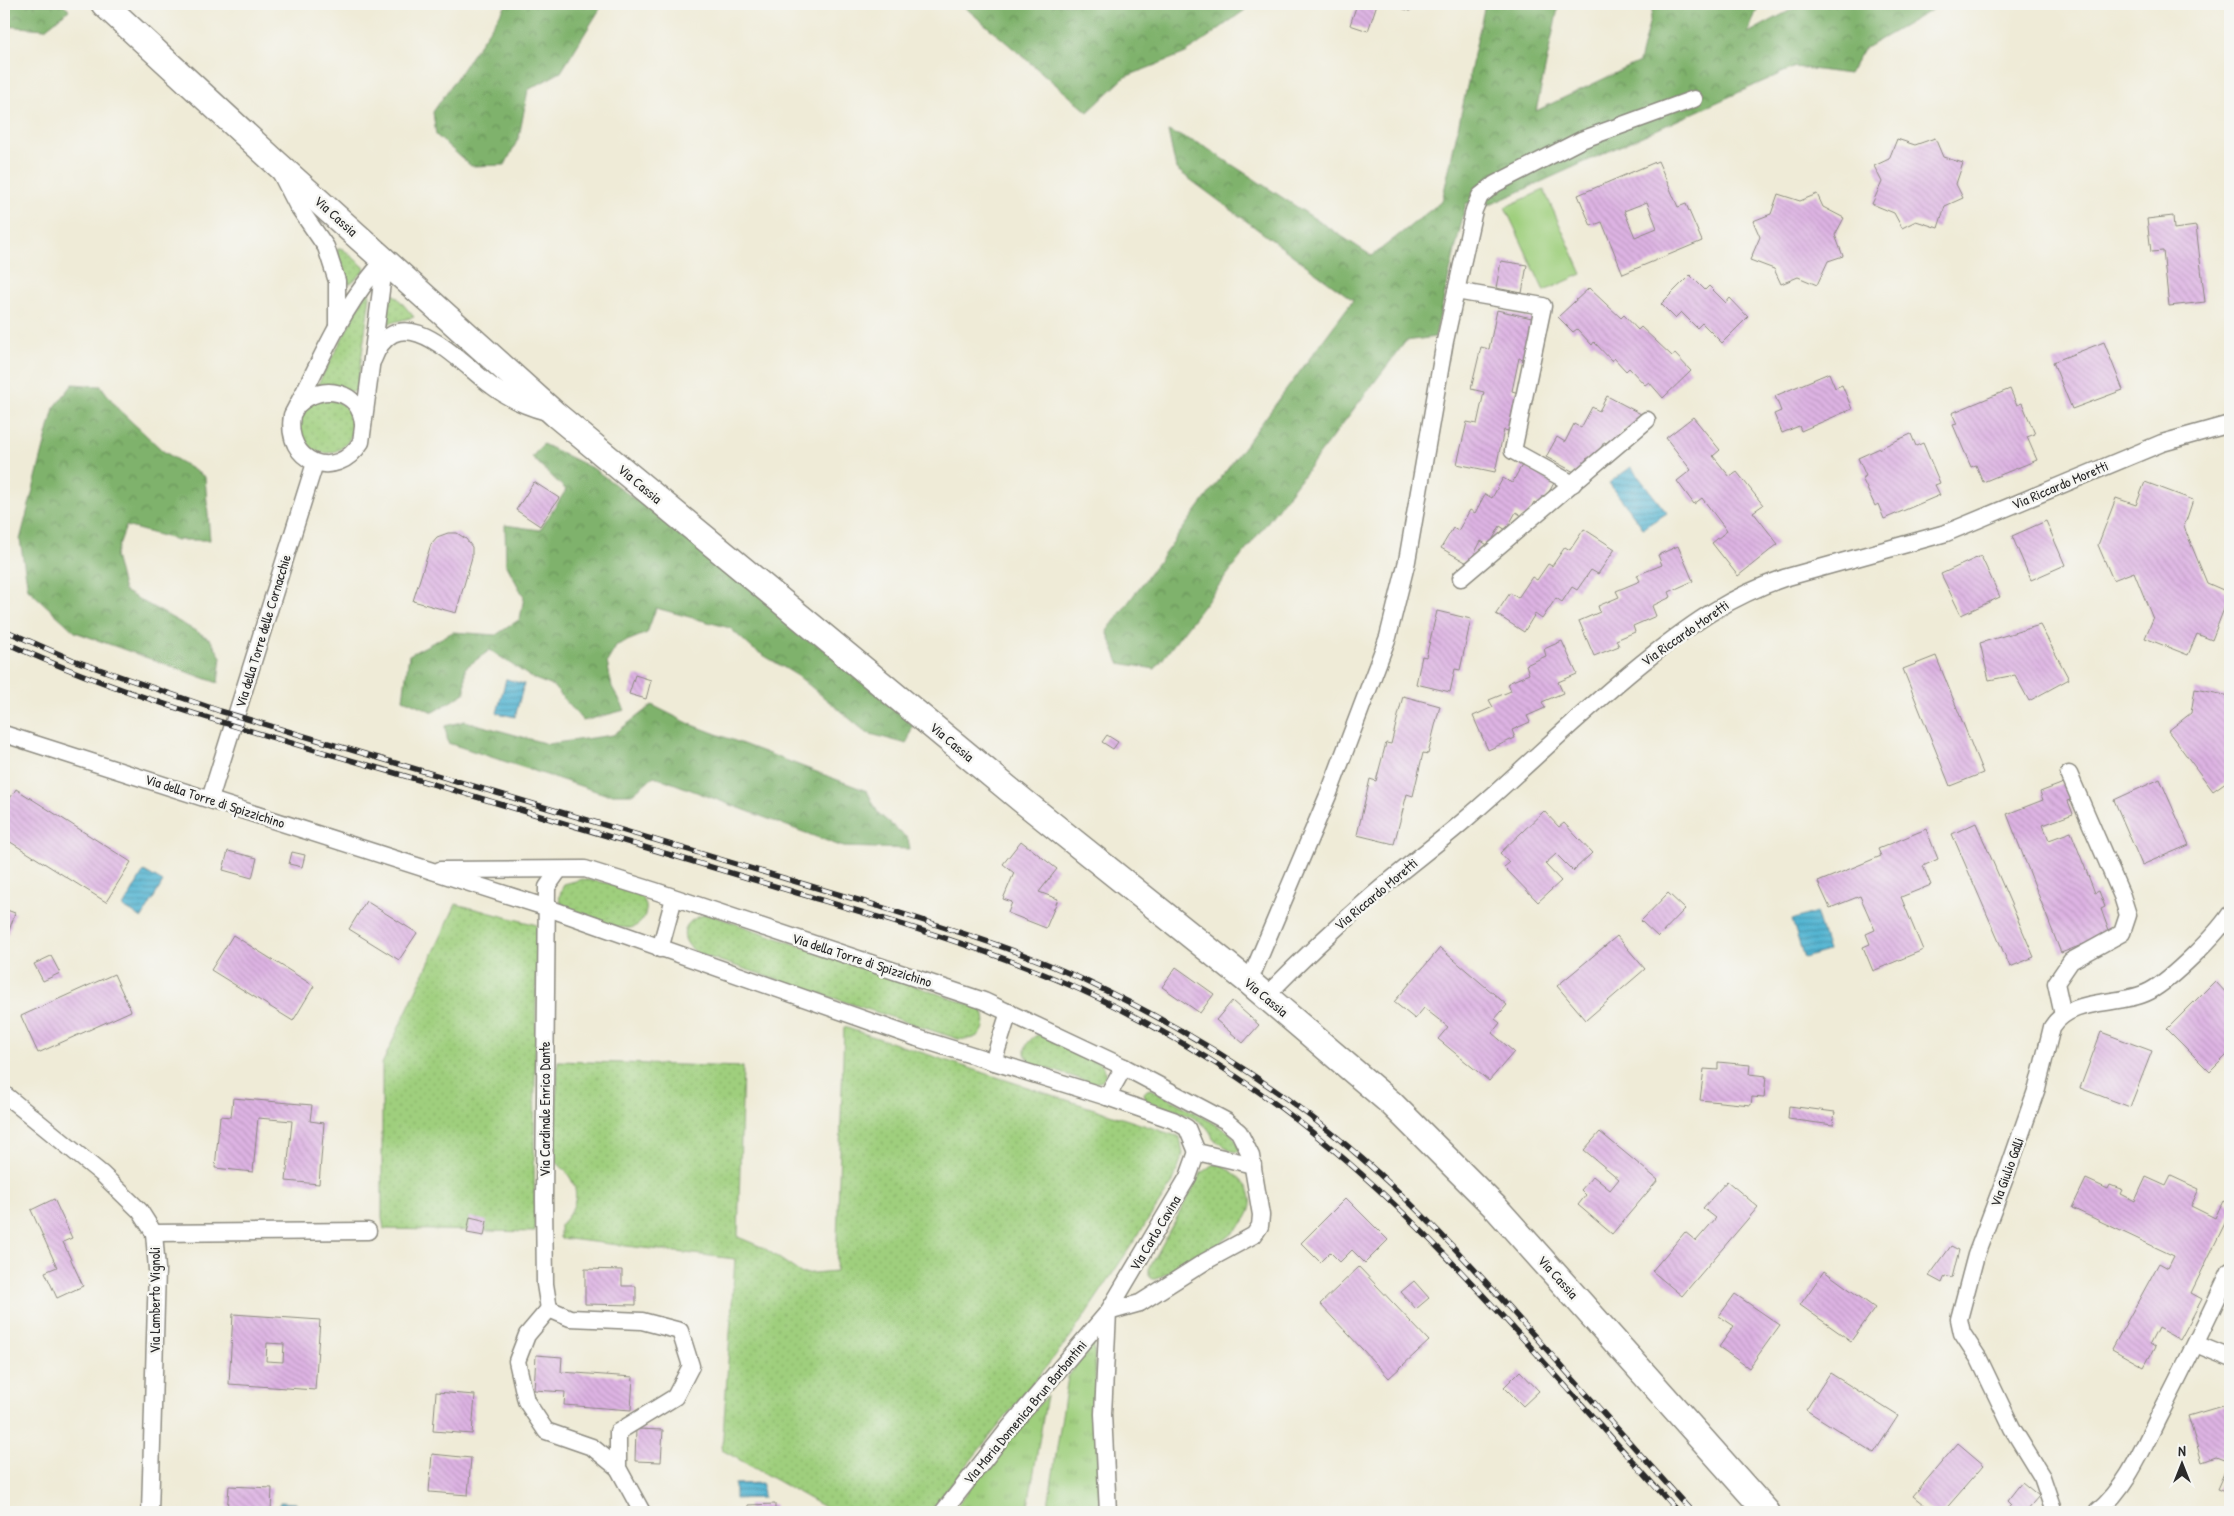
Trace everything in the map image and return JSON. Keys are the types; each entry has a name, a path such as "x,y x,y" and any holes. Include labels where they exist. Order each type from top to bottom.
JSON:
{"main road":[{"name":"Via Cassia","path":"104,4 274,161 555,414 1023,801 1257,990 1392,1104 1483,1195 1767,1512"}],"street":[{"path":"1257,990 1388,637 1407,561 1445,341 1474,210 1480,196 1495,184 1581,140 1694,99"},
{"path":"274,161 297,205 326,247 336,281 337,326"},
{"path":"385,260 364,431 361,442 347,458 337,463 315,463 301,453 291,438 292,415 337,326 363,284 385,260"},
{"path":"1456,291 1543,306 1513,452 1573,484"},
{"path":"370,370 377,352 388,339 402,333 421,334 440,344 482,379 504,394 531,407 555,414"},
{"path":"298,405 306,397 317,392 329,391 340,393 350,399 358,408 363,419 364,431"},
{"path":"1461,578 1647,420"},
{"name":"Via Riccardo Moretti","path":"1257,990 1314,947 1373,895 1466,819 1609,689 1691,625 1724,604 1761,586 1784,578 1946,533 2162,442 2230,424"},
{"name":"Via della Torre delle Cornacchie","path":"210,799 315,463"},
{"name":"Via della Torre di Spizzichino","path":"4,734 548,908 660,949 918,1038 1107,1097 1172,1120 1187,1128 1197,1152"},
{"path":"2069,774 2122,896 2128,915 2122,933 2071,961 2056,983 2062,1015 2080,1007 2123,1000 2149,991 2160,984 2197,950 2230,914"},
{"name":"Via della Torre di Spizzichino","path":"425,870 585,869 954,990 1010,1012 1226,1121 1239,1132 1247,1144 1253,1165 1261,1215 1260,1226 1254,1235 1206,1261 1140,1302 1108,1312"},
{"name":"Via Cardinale Enrico Dante","path":"549,1309 545,1284 544,1199 547,887 559,870"},
{"path":"660,949 674,898"},
{"path":"993,1062 1010,1012"},
{"name":"Via Giulio Galli","path":"2054,1512 2042,1477 2012,1428 1979,1359 1962,1333 1959,1319 1976,1255 2037,1088 2052,1027 2062,1015"},
{"path":"1107,1097 1124,1068"},
{"name":"Via Lamberto Vignoli","path":"4,1094 102,1174 140,1211 154,1233 157,1270 150,1512"},
{"path":"1197,1152 1253,1165"},
{"name":"Via Carlo Cavina","path":"1108,1312 1188,1177 1195,1163 1197,1152"},
{"path":"154,1233 368,1232"},
{"path":"2097,1512 2107,1504 2129,1475 2196,1344 2230,1271"},
{"path":"618,1468 618,1432 676,1397 690,1366 680,1331 642,1321 570,1318 549,1309 527,1335 517,1361 526,1401 546,1431 592,1447 618,1468 642,1512"},
{"path":"1108,1312 1103,1414 1108,1512"},
{"name":"Via Maria Domenica Brun Barbantini","path":"943,1512 1010,1426 1108,1312"},
{"path":"2196,1344 2230,1358"}],"green space":[{"path":"4,4 63,4 69,10 45,29 4,26"},
{"path":"507,4 603,4 561,72 528,90 519,137 505,165 471,166 436,135 433,112"},
{"path":"961,4 1244,4 1245,10 1186,53 1125,77 1088,112"},
{"path":"1485,4 1559,4 1536,111 1639,62 1654,4 1759,4 1748,33 1802,4 1942,4 1864,49 1849,74 1795,67 1492,204 1466,203 1435,337 1406,341 1155,669 1119,663 1107,631 1353,300 1176,169 1168,131 1202,145 1372,256 1442,201"},
{"path":"1544,190 1582,274 1544,291 1505,207"},
{"path":"339,248 343,249 364,267 365,270 351,283 347,283 345,280 337,251"},
{"path":"366,293 369,293 370,296 357,390 353,392 317,386"},
{"path":"390,294 395,295 414,317 386,324 384,322"},
{"path":"73,384 101,386 118,409 163,451 205,477 210,540 177,540 126,526 115,556 124,591 210,639 221,657 218,683 75,632 28,589 20,540 54,408"},
{"path":"326,399 336,401 345,407 351,416 353,426 351,436 345,445 336,451 326,453 316,451 307,445 301,436 299,426 301,416 307,407 316,401"},
{"path":"543,444 594,469 778,604 913,724 907,744 867,733 798,676 753,649 730,628 656,608 647,633 617,645 607,662 612,687 625,710 583,721 553,686 532,678 490,650 465,668 465,693 433,712 403,699 409,655 453,632 496,635 520,619 524,597 506,564 505,525 540,530 566,490 532,457"},
{"path":"652,705 690,724 867,791 878,813 908,839 910,849 843,847 654,776 632,794 605,794 448,743 445,726 465,721 548,744 613,735"},
{"path":"583,879 614,885 636,892 643,899 646,907 643,919 634,927 624,928 592,920 564,907 560,902 560,893 564,884"},
{"path":"456,904 537,925 535,1232 384,1229 382,1217 382,1064"},
{"path":"708,914 982,1009 985,1023 984,1028 977,1036 958,1039 699,954 687,942 684,936 685,930 692,920"},
{"path":"844,1027 1180,1137 1183,1154 1172,1184 1071,1336 929,1512 833,1512 722,1450 735,1259 560,1238 560,1225 573,1208 575,1191 569,1176 554,1160 558,1061 743,1067 738,1237 764,1248 802,1274 836,1271"},
{"path":"1039,1034 1101,1064 1106,1072 1103,1079 1093,1083 1033,1064 1025,1052 1030,1040"},
{"path":"1152,1089 1229,1132 1235,1139 1241,1152 1232,1151 1213,1139 1210,1131 1195,1119 1175,1110 1146,1102 1144,1093"},
{"path":"1220,1164 1243,1182 1251,1199 1247,1216 1235,1231 1216,1246 1174,1270 1156,1279 1152,1279 1149,1277 1149,1269 1201,1173 1212,1165"},
{"path":"1094,1339 1100,1512 1047,1512 1068,1377"},
{"path":"1047,1395 1027,1512 952,1512 994,1457"}],"water":[{"path":"1631,467 1667,513 1643,528 1609,483"},
{"path":"506,679 524,684 515,717 497,713"},
{"path":"144,871 163,882 142,918 123,907"},
{"path":"1816,912 1828,951 1804,958 1792,920"},
{"path":"762,1483 763,1498 735,1499 735,1484"},
{"path":"280,1502 296,1503 296,1512 279,1512"}],"building":[{"path":"1357,4 1377,4 1368,31 1350,25"},
{"path":"1399,4 1412,4 1410,11 1398,7"},
{"path":"1935,138 1943,157 1963,163 1956,184 1963,198 1945,206 1938,228 1916,221 1902,228 1894,213 1872,204 1882,182 1874,166 1889,159 1897,139 1915,145"},
{"path":"1658,161 1678,207 1686,204 1702,241 1623,274 1602,222 1591,226 1578,195","holes":["1647,202 1657,228 1635,237 1624,211"]},
{"path":"1778,194 1800,201 1817,194 1823,207 1844,218 1835,235 1843,256 1828,261 1817,285 1798,277 1781,284 1774,269 1750,260 1760,237 1753,221 1771,214"},
{"path":"2173,216 2174,229 2196,226 2205,302 2169,306 2163,251 2151,252 2147,219"},
{"path":"1501,261 1527,265 1522,293 1496,288"},
{"path":"1690,275 1705,290 1709,286 1726,303 1730,298 1748,317 1722,343 1702,323 1697,328 1681,312 1675,318 1661,304"},
{"path":"1589,288 1621,318 1624,315 1638,330 1641,327 1672,356 1675,354 1691,371 1663,398 1649,382 1645,385 1629,368 1626,371 1614,358 1612,361 1594,342 1592,345 1577,329 1573,332 1558,317"},
{"path":"1497,310 1536,319 1527,360 1519,358 1512,391 1522,394 1513,432 1504,430 1495,472 1457,464 1467,422 1477,424 1484,392 1471,389 1481,347 1489,349"},
{"path":"2104,342 2123,390 2072,409 2053,362"},
{"path":"1829,373 1835,388 1842,385 1852,409 1801,431 1799,426 1782,433 1774,414 1781,411 1775,396"},
{"path":"2010,389 2017,405 2022,403 2035,434 2027,437 2037,460 1983,482 1976,465 1971,467 1953,425 1957,424 1952,413"},
{"path":"1607,396 1641,414 1632,431 1624,427 1613,446 1604,442 1594,461 1587,458 1578,474 1546,457 1557,437 1565,442 1574,424 1581,428 1592,407 1599,411"},
{"path":"1693,417 1720,450 1713,456 1730,477 1737,472 1763,505 1753,512 1778,544 1738,576 1712,543 1727,531 1702,498 1694,504 1677,481 1691,470 1666,438"},
{"path":"1911,434 1916,446 1923,443 1940,483 1935,485 1940,495 1884,519 1878,504 1875,506 1862,478 1866,476 1858,458"},
{"path":"1522,465 1554,483 1541,506 1534,502 1525,518 1516,512 1506,530 1500,526 1489,546 1481,541 1469,564 1441,548 1453,528 1458,531 1470,510 1475,513 1485,494 1492,498 1503,478 1512,483"},
{"path":"534,482 559,498 540,526 516,510"},
{"path":"2145,482 2193,500 2184,527 2207,583 2230,593 2212,640 2197,634 2188,655 2145,638 2153,619 2134,572 2113,580 2098,545 2116,498 2136,505"},
{"path":"2046,521 2065,565 2031,580 2012,536"},
{"path":"1584,529 1615,549 1598,574 1591,570 1577,590 1572,587 1562,602 1556,598 1542,619 1535,614 1524,632 1496,614 1510,593 1518,598 1532,577 1537,580 1548,564 1552,566 1565,547 1570,550"},
{"path":"448,533 457,533 466,539 472,547 472,557 456,613 413,601 431,544 437,537"},
{"path":"1678,546 1693,581 1669,592 1671,597 1652,606 1656,616 1633,626 1635,632 1616,640 1619,646 1594,656 1579,621 1600,612 1598,606 1619,597 1616,591 1640,581 1637,575 1662,565 1658,555"},
{"path":"1981,556 2000,597 1961,615 1941,574"},
{"path":"1437,611 1471,619 1460,670 1455,669 1450,692 1416,684 1422,656 1426,657"},
{"path":"2040,625 2069,679 2029,701 2015,675 1989,680 1980,643"},
{"path":"1562,641 1577,674 1558,682 1563,693 1542,702 1545,708 1527,716 1530,722 1512,730 1515,738 1488,750 1473,716 1493,707 1489,700 1511,691 1508,683 1529,674 1526,665 1546,656 1544,649"},
{"path":"1936,656 1983,773 1950,786 1903,669"},
{"path":"635,675 651,680 646,699 629,694"},
{"path":"2195,689 2230,696 2230,779 2213,791 2168,731 2191,713"},
{"path":"1403,696 1440,706 1428,754 1423,753 1413,796 1407,794 1394,844 1357,835 1370,779 1376,781 1386,743 1391,744"},
{"path":"1107,735 1118,742 1113,749 1102,742"},
{"path":"2160,779 2189,845 2142,865 2114,800"},
{"path":"2069,781 2076,798 2068,801 2073,814 2043,825 2049,840 2071,832 2095,893 2099,891 2105,907 2101,909 2110,934 2061,953 2007,814 2043,800 2040,792"},
{"path":"16,789 131,862 106,902 4,838 4,808"},
{"path":"1544,811 1559,827 1564,823 1592,853 1573,871 1556,854 1545,864 1561,881 1538,902 1504,867 1509,863 1500,853"},
{"path":"1976,823 2034,957 2010,967 1952,834"},
{"path":"1926,829 1938,859 1923,866 1931,885 1901,897 1923,950 1873,971 1863,947 1870,944 1866,934 1875,930 1860,896 1830,908 1818,882 1881,856 1878,849"},
{"path":"1021,841 1057,869 1039,892 1058,899 1046,928 1008,913 1012,902 1003,899 1014,873 1003,864"},
{"path":"228,851 257,858 252,878 223,870"},
{"path":"292,852 305,855 302,867 289,864"},
{"path":"1668,893 1685,909 1658,937 1641,921"},
{"path":"366,901 417,933 399,960 349,929"},
{"path":"4,909 15,913 7,937 4,936"},
{"path":"233,935 314,986 293,1021 211,970"},
{"path":"1617,936 1645,969 1586,1020 1557,986"},
{"path":"1440,948 1507,1005 1495,1019 1500,1023 1492,1033 1514,1052 1489,1081 1438,1039 1448,1027 1424,1008 1415,1019 1394,1002"},
{"path":"51,956 60,973 43,981 34,964"},
{"path":"1176,967 1214,994 1200,1013 1162,987"},
{"path":"114,974 131,1011 38,1053 21,1016"},
{"path":"2215,981 2230,997 2230,1052 2210,1072 2167,1029"},
{"path":"1232,1001 1259,1025 1243,1043 1216,1020"},
{"path":"2101,1032 2152,1051 2130,1107 2080,1088"},
{"path":"1718,1062 1750,1065 1749,1074 1766,1076 1764,1098 1752,1097 1751,1105 1700,1100 1704,1069 1718,1070"},
{"path":"233,1098 312,1105 310,1121 324,1123 319,1184 286,1181 292,1121 258,1118 253,1172 215,1168 220,1116 231,1117"},
{"path":"1789,1106 1835,1112 1833,1125 1788,1119"},
{"path":"1600,1132 1658,1180 1612,1234 1578,1205 1586,1195 1581,1190 1593,1176 1610,1190 1619,1179 1584,1150"},
{"path":"2171,1176 2199,1189 2191,1206 2215,1218 2223,1201 2230,1205 2230,1213 2191,1293 2202,1299 2180,1340 2158,1328 2150,1344 2155,1347 2144,1367 2112,1349 2159,1263 2168,1268 2174,1256 2072,1208 2086,1179 2108,1189 2110,1185 2123,1190 2121,1194 2135,1201 2146,1177 2166,1186"},
{"path":"1727,1181 1758,1207 1682,1296 1652,1271 1685,1232 1696,1241 1716,1218 1703,1208"},
{"path":"1346,1198 1388,1240 1365,1263 1352,1250 1340,1262 1330,1252 1320,1262 1301,1243"},
{"path":"54,1199 72,1238 63,1242 83,1286 57,1298 45,1272 57,1267 31,1210"},
{"path":"470,1217 487,1221 484,1236 467,1233"},
{"path":"1951,1246 1959,1250 1952,1278 1945,1276 1942,1283 1929,1276"},
{"path":"1359,1267 1429,1341 1389,1378 1320,1304"},
{"path":"585,1269 622,1270 622,1286 636,1286 636,1305 585,1304"},
{"path":"1824,1271 1875,1308 1851,1341 1800,1305"},
{"path":"1414,1281 1429,1298 1416,1309 1401,1292"},
{"path":"1735,1294 1780,1325 1749,1368 1719,1347 1734,1326 1719,1316"},
{"path":"233,1314 320,1320 315,1390 229,1384","holes":["267,1343 284,1344 283,1362 266,1361"]},
{"path":"536,1355 562,1357 561,1372 633,1377 631,1410 564,1405 565,1392 534,1390"},
{"path":"1520,1371 1539,1391 1523,1406 1504,1387"},
{"path":"1830,1373 1898,1416 1874,1453 1806,1410"},
{"path":"436,1392 475,1395 472,1434 433,1431"},
{"path":"2229,1404 2230,1494 2217,1489 2229,1462 2216,1457 2202,1462 2188,1416"},
{"path":"636,1429 663,1430 661,1462 635,1461"},
{"path":"1958,1443 1984,1465 1943,1512 1933,1512 1913,1496"},
{"path":"432,1454 471,1458 468,1495 429,1492"},
{"path":"2022,1482 2039,1496 2025,1512 2005,1512 2011,1505 2007,1501"},
{"path":"229,1486 272,1488 271,1512 227,1512"},
{"path":"775,1504 775,1512 748,1512 748,1505"}],"railway":[{"path":"4,630 73,660 220,711 878,906 958,932 1063,970 1146,1011 1203,1043 1258,1078 1339,1139 1395,1188 1473,1267 1692,1512"},
{"path":"4,642 94,679 185,711 886,919 1024,966 1127,1012 1237,1077 1320,1138 1358,1171 1395,1205 1466,1277 1678,1512"}]}
